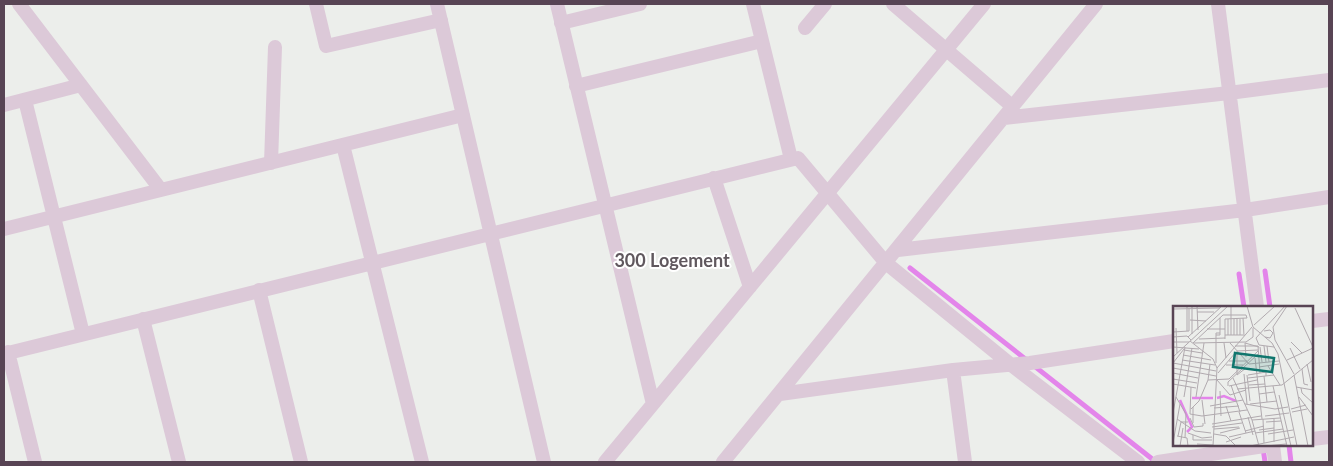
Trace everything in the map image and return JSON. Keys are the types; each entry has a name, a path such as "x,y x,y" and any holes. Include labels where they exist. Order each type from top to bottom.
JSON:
{"street":[{"path":"19,4 160,190"},
{"path":"316,4 326,46 441,20"},
{"path":"437,4 544,462"},
{"path":"556,4 653,404"},
{"path":"561,23 640,4"},
{"path":"753,4 791,160"},
{"path":"805,28 825,4"},
{"path":"606,462 984,4"},
{"path":"723,462 898,250 1096,4"},
{"path":"1218,4 1257,306"},
{"path":"897,5 946,49 1009,112 1229,94 1329,80"},
{"path":"576,86 762,41"},
{"path":"271,163 275,47"},
{"path":"4,105 81,85"},
{"path":"25,100 83,334"},
{"path":"4,229 463,115"},
{"path":"343,145 422,462"},
{"path":"35,462 6,353 798,158 886,264 1010,364 1138,462"},
{"path":"714,178 750,288"},
{"path":"898,250 1245,210 1329,197"},
{"path":"259,290 302,462"},
{"path":"144,319 179,462"},
{"path":"1313,321 1329,319"},
{"path":"780,394 953,370 1030,363 1173,341"},
{"path":"953,370 965,462"},
{"path":"1313,439 1329,437"},
{"path":"1158,462 1265,446"},
{"path":"1272,446 1275,462"}],"waterway":[{"path":"910,268 1156,462"},
{"path":"1265,271 1270,306"},
{"path":"1239,274 1244,306"},
{"path":"1289,446 1291,462"},
{"path":"1263,448 1265,462"}],"district":[{"name":"300 Logement","path":"672,261"}]}
